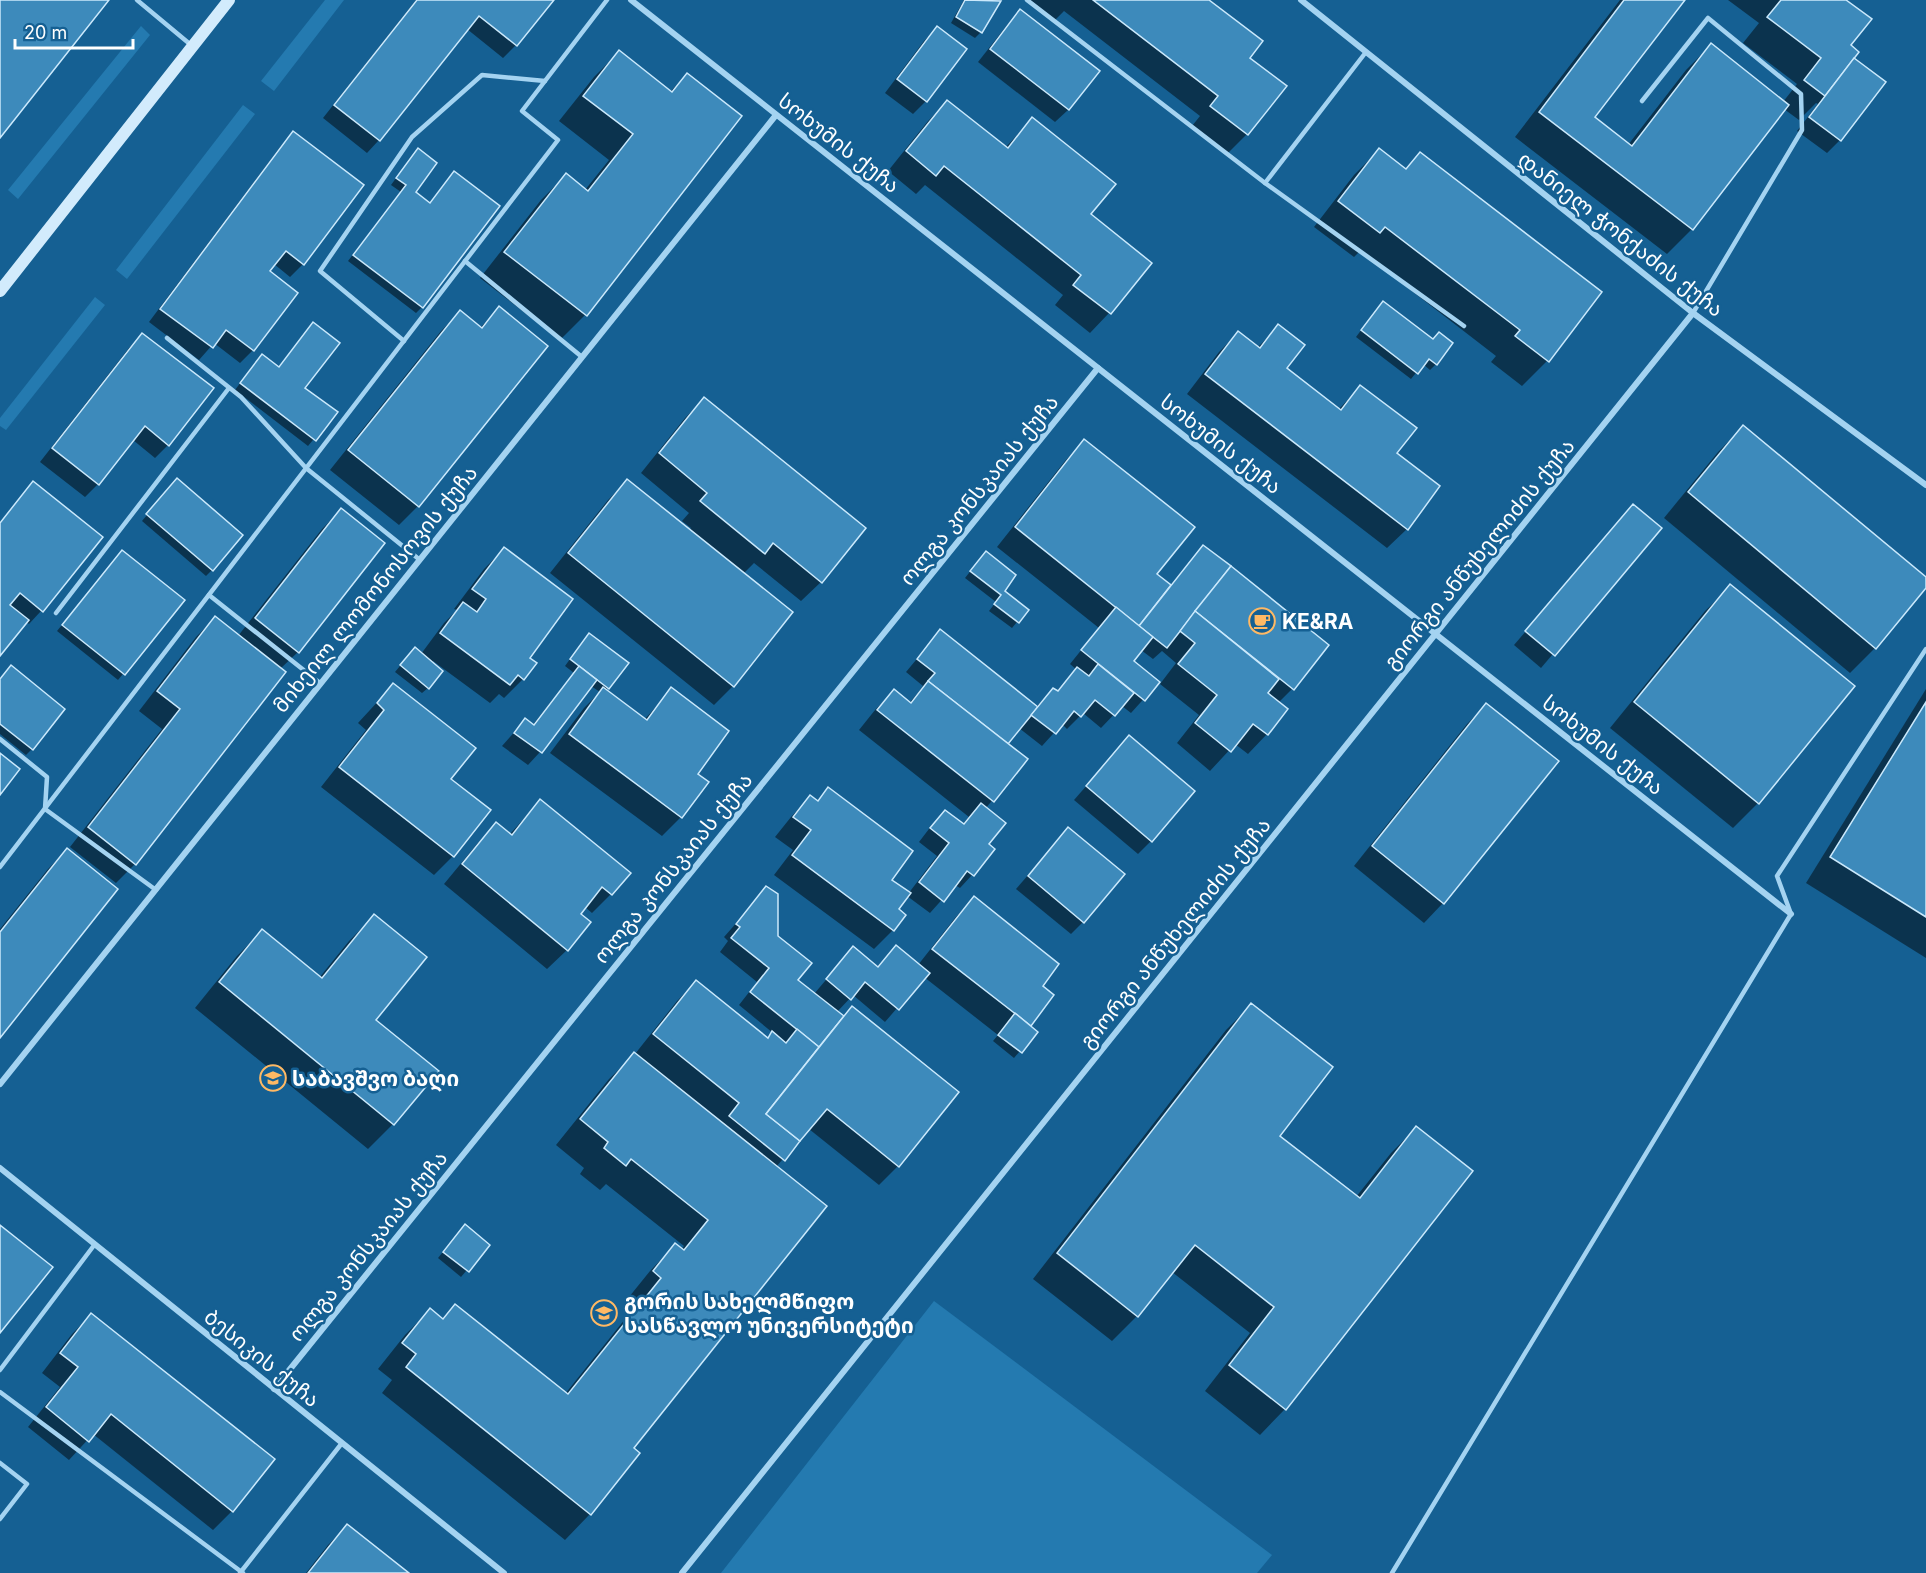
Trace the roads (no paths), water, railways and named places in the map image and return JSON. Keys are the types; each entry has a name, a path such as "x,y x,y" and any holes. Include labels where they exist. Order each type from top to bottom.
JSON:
{"main road":[{"path":"0,291 229,0"}],"street":[{"name":"სოხუმის ქუჩა","path":"631,0 1791,914"},
{"name":"დანიელ ჭონქაძის ქუჩა","path":"1301,0 1693,313 1926,484"},
{"name":"მიხეილ ლომონოსოვის ქუჩა","path":"0,1084 776,115"},
{"name":"გიორგი ანწუხელიძის ქუჩა","path":"682,1573 1693,313"},
{"name":"ოლგა კონსკაიას ქუჩა","path":"274,1389 1098,368"},
{"name":"ბესიკის ქუჩა","path":"0,1168 504,1573"}],"lane":[{"path":"137,0 193,46"},
{"path":"0,867 558,140 522,111 607,0"},
{"path":"1027,0 1265,183 1464,326"},
{"path":"1642,101 1708,18 1802,94 1802,130 1693,313"},
{"path":"1265,183 1366,52"},
{"path":"404,341 320,271 412,137 482,75 545,81"},
{"path":"465,261 582,357"},
{"path":"167,338 241,397 306,468 420,560"},
{"path":"56,612 229,388"},
{"path":"209,595 320,683"},
{"path":"1392,1573 1791,914 1777,876 1926,649"},
{"path":"0,738 47,777 45,809"},
{"path":"45,809 156,890"},
{"path":"0,1370 95,1244"},
{"path":"0,1392 241,1573 342,1443"},
{"path":"0,1463 27,1484 0,1519"}],"place":[{"name":"KE&RA","path":"1262,621"},
{"name":"საბავშვო ბაღი","path":"273,1078"},
{"name":"გორის სახელმწიფო სასწავლო უნივერსიტეტი","path":"604,1313"}]}
